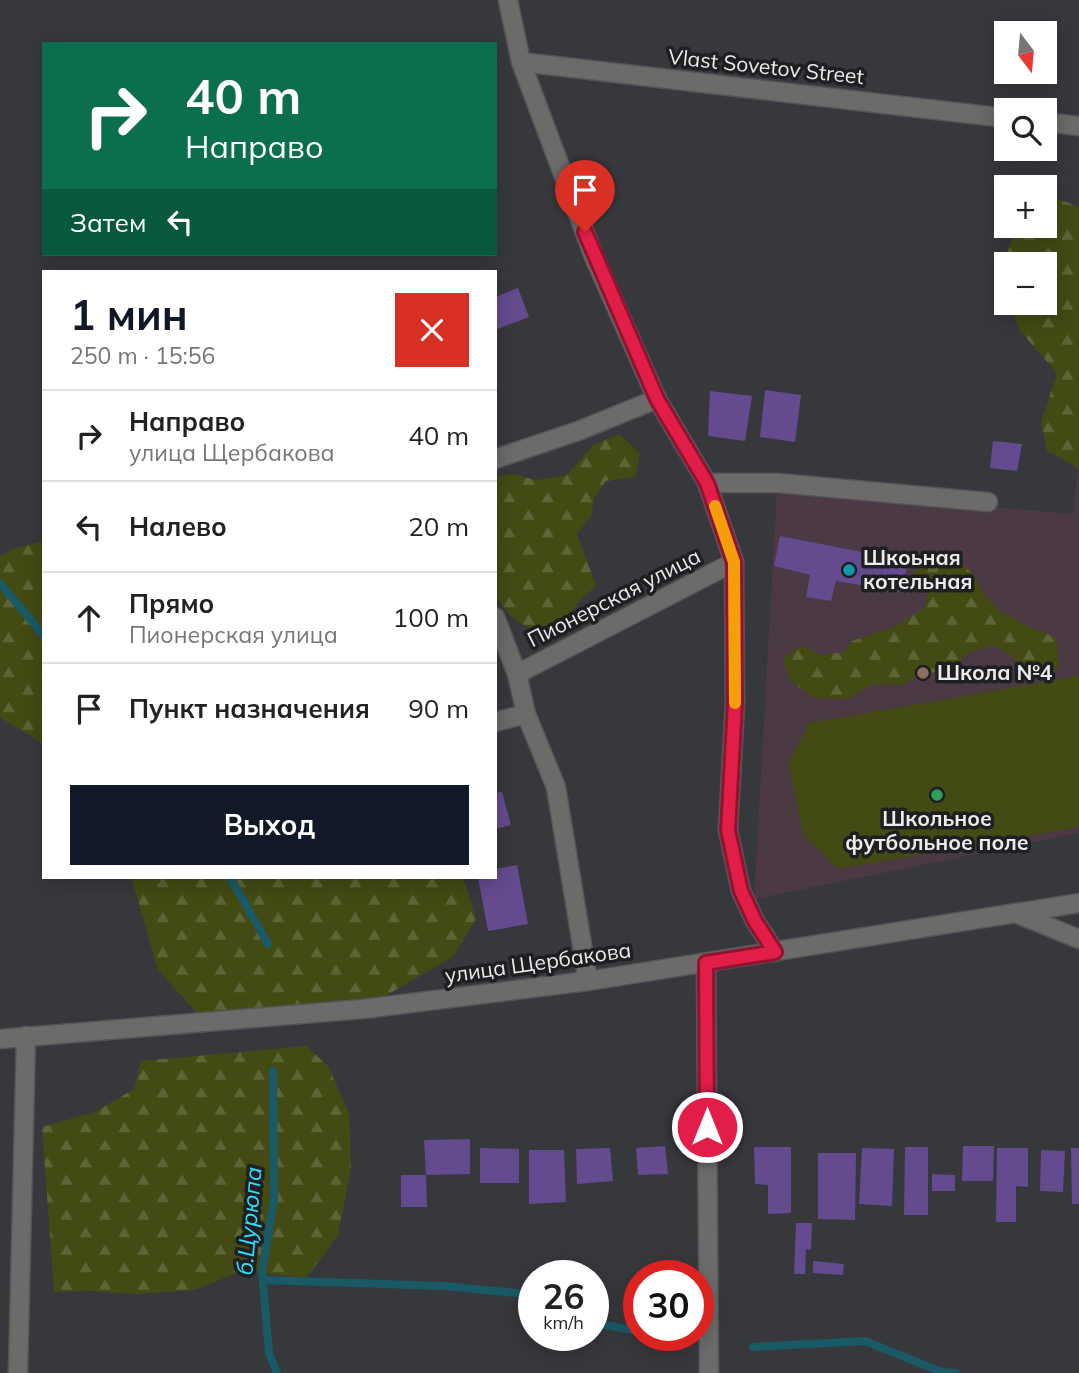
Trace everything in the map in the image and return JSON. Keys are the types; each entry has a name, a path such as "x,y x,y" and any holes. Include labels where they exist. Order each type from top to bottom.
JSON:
{"street":[{"name":"Пионерская улица","path":"508,0 521,62 594,257 657,399 707,483 734,562 517,674 526,714 556,787 588,981"},
{"path":"513,23 518,0"},
{"name":"Vlast Sovetov Street","path":"521,62 994,117"},
{"path":"1057,123 1079,126"},
{"path":"497,458 578,431 657,399"},
{"path":"707,483 778,483 988,502"},
{"path":"734,562 735,703 728,830 741,891 755,921 775,952"},
{"path":"497,622 517,674"},
{"path":"497,721 526,714"},
{"name":"улица Щербакова","path":"0,1039 363,1009 588,981 1079,903"},
{"path":"1015,913 1079,939"},
{"path":"706,963 709,1373"},
{"path":"18,1373 26,1036"}],"shaded area":[{"name":"Школа №4","path":"1079,452 1079,833 754,899 777,488 1073,514"}],"green space":[{"path":"1057,198 1079,207 1079,471 1047,451 1041,422 1057,373 1020,331 1014,315 1057,315 1057,252 1008,252 1013,238 1057,238"},
{"path":"620,434 640,454 635,477 606,481 594,498 591,517 577,533 596,586 577,603 569,619 546,636 509,614 497,597 497,477 513,474 536,480 567,475 593,445"},
{"path":"42,541 42,743 2,719 0,715 0,556 15,548"},
{"path":"952,555 973,574 984,594 999,610 1025,625 1057,638 1059,669 1027,672 1013,657 994,645 966,654 950,670 922,674 902,685 871,685 849,699 814,698 790,681 783,658 801,645 822,655 844,652 852,641 896,626 925,607 930,583 911,572"},
{"name":"Школьное футбольное поле","path":"1079,676 1079,827 838,869 803,835 788,763 809,723"},
{"path":"132,879 464,879 476,919 454,956 363,1009 206,1023 158,970"},
{"path":"306,1046 328,1066 349,1113 351,1167 338,1236 306,1278 241,1271 195,1290 135,1294 54,1292 42,1127 95,1112 134,1089 141,1061"}],"building":[{"path":"518,288 529,317 497,329 497,296"},
{"path":"765,390 801,395 795,442 760,437"},
{"path":"710,391 752,396 745,441 708,436"},
{"path":"993,441 1022,444 1017,471 990,468"},
{"name":"Шкоьная котельная","path":"780,536 908,561 902,592 836,581 831,601 806,597 810,575 774,566"},
{"path":"502,792 511,825 497,828 497,793"},
{"path":"517,865 528,924 488,931 478,879 497,879 497,869"},
{"path":"470,1139 470,1174 426,1175 424,1140"},
{"path":"665,1146 668,1174 638,1175 636,1148"},
{"path":"963,1146 994,1146 993,1181 962,1181"},
{"path":"754,1147 791,1147 791,1213 768,1214 768,1185 755,1184"},
{"path":"905,1147 928,1147 928,1215 904,1215"},
{"path":"480,1148 519,1149 519,1183 480,1183"},
{"path":"610,1148 613,1181 577,1184 576,1149"},
{"path":"862,1148 894,1149 892,1206 859,1204"},
{"path":"997,1148 1028,1148 1028,1187 1016,1186 1016,1222 996,1222"},
{"path":"1071,1148 1079,1148 1079,1204 1072,1204"},
{"path":"529,1150 564,1150 566,1202 529,1204"},
{"path":"1041,1150 1065,1151 1063,1192 1040,1191"},
{"path":"818,1153 856,1153 855,1220 818,1219"},
{"path":"932,1174 955,1175 955,1191 932,1191"},
{"path":"401,1175 426,1175 427,1207 401,1207"},
{"path":"796,1223 812,1223 811,1250 806,1249 805,1274 794,1274"},
{"path":"813,1261 844,1264 843,1275 813,1273"}],"waterway":[{"name":"б.Цурюпа","path":"0,583 42,634"},
{"name":"б.Цурюпа","path":"231,879 268,944"},
{"name":"б.Цурюпа","path":"273,1071 274,1200 262,1271 269,1353 277,1373"},
{"path":"263,1280 444,1286 518,1293"},
{"path":"609,1326 623,1328"},
{"path":"753,1347 865,1341 942,1372 956,1373"}],"slow traffic":[{"path":"715,506 734,562 735,703"}],"place":[{"name":"Шкоьная котельная","path":"849,570"},
{"name":"Школа №4","path":"923,673"},
{"name":"Школьное футбольное поле","path":"937,795"}],"route":[{"path":"585,232 657,399 707,483 734,562 735,703 728,830 741,891 755,921 775,952 706,963 707,1127"}]}
